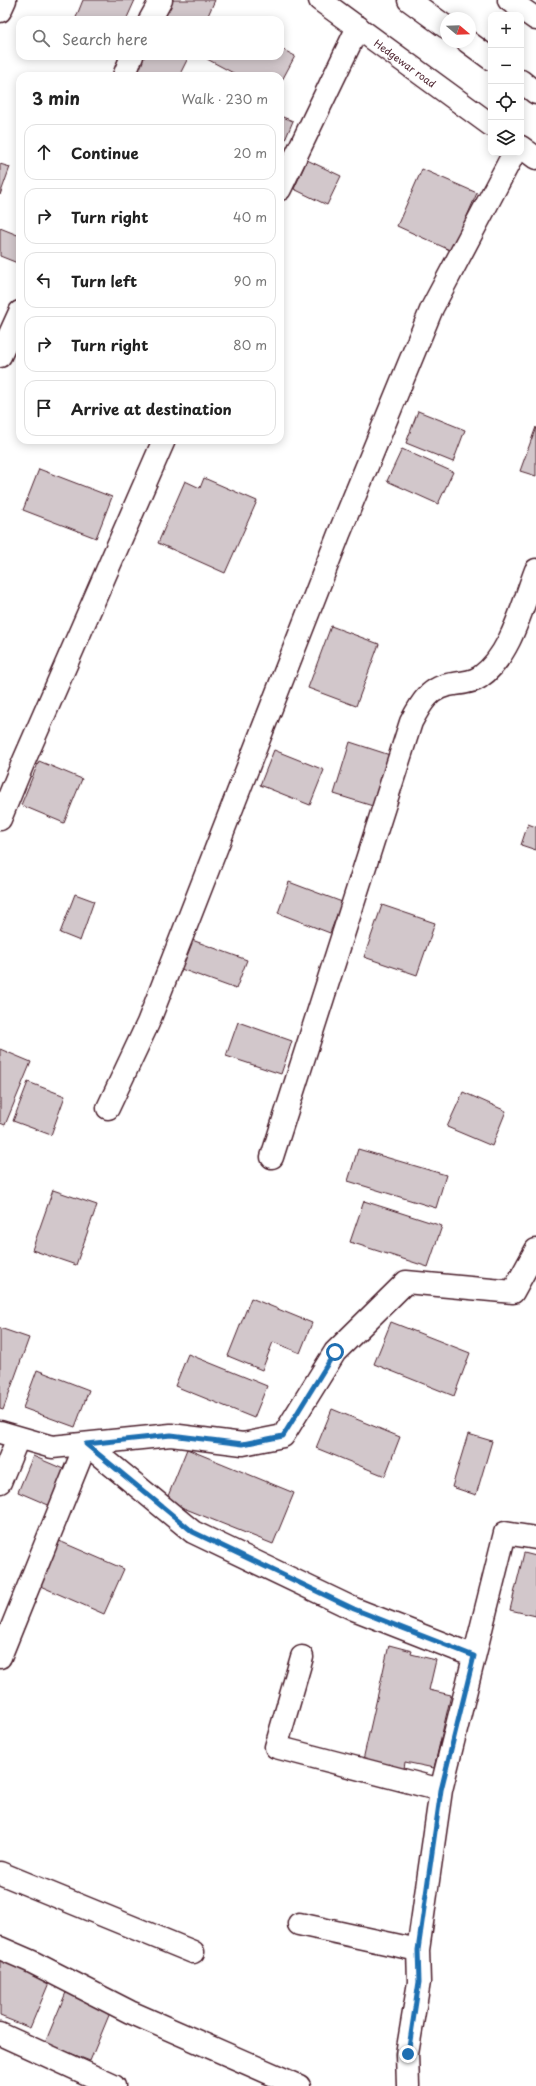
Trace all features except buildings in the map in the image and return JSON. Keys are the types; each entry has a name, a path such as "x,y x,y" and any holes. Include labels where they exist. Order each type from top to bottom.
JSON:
{"street":[{"path":"0,11 5,0"},
{"path":"152,16 161,0"},
{"name":"Hedgewar road","path":"320,0 488,123"},
{"path":"409,0 440,22"},
{"path":"509,0 536,19"},
{"path":"284,181 358,27"},
{"path":"476,48 488,57"},
{"path":"126,72 130,60"},
{"path":"524,83 536,92"},
{"path":"524,149 536,158"},
{"path":"108,1108 148,1023 339,534 432,308 512,156"},
{"path":"0,356 16,321"},
{"path":"0,819 162,444"},
{"path":"272,1157 411,722 420,705 430,692 447,684 463,683 480,678 492,667 513,633 536,570"},
{"path":"0,1482 9,1435 52,1447 171,1435 243,1444 283,1436 335,1352 406,1282 513,1292 536,1250"},
{"path":"86,1444 193,1532 354,1609 474,1656"},
{"path":"0,1656 86,1444"},
{"path":"408,2086 408,2054 419,1982 418,1950 441,1790 505,1533 536,1538"},
{"path":"302,1657 276,1747 441,1790"},
{"path":"0,1873 193,1952"},
{"path":"298,1924 418,1950"},
{"path":"0,1948 30,1961 130,2012 299,2086"},
{"path":"0,2034 114,2086"}],"route":[{"path":"335,1352 283,1436 243,1444 171,1435 86,1444 193,1532 354,1609 474,1656 441,1790 418,1950 419,1982 408,2054"}]}
